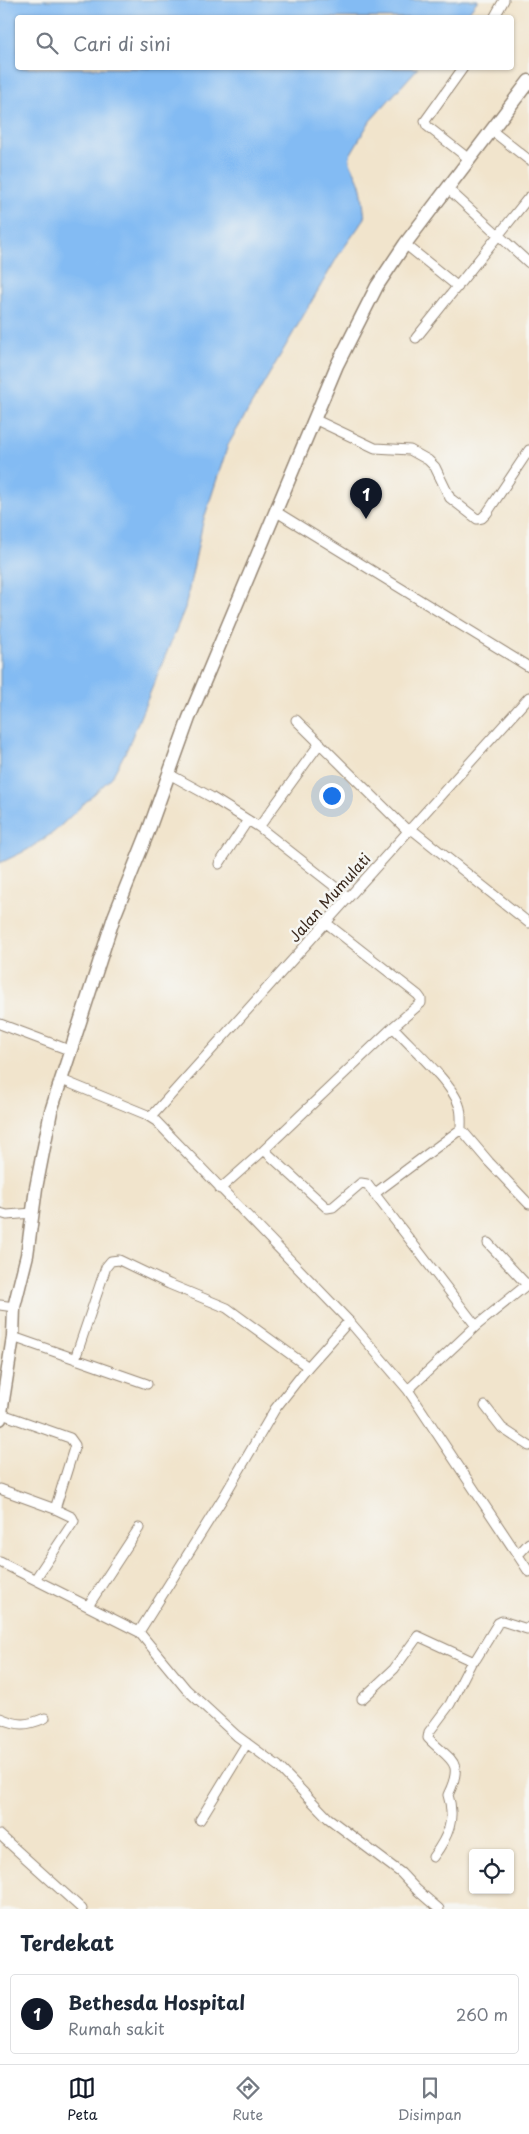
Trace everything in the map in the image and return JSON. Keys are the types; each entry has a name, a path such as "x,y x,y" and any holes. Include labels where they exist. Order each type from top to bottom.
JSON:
{"highway":[{"path":"1,1416 13,1337 14,1307 27,1255 51,1111 62,1080 69,1050 114,917 189,718 337,365 377,286 405,244 529,81"}],"street":[{"path":"496,15 504,0"},
{"path":"462,70 425,121 427,126 469,159"},
{"path":"491,130 529,160"},
{"path":"447,188 529,263"},
{"path":"416,338 529,197"},
{"path":"405,244 458,287"},
{"path":"314,419 375,448 410,450 428,460 435,468 450,498 477,519 487,513 529,450"},
{"path":"275,511 529,667"},
{"name":"Jalan Mumulati","path":"151,1117 529,696"},
{"path":"296,720 409,829 529,924"},
{"path":"259,827 320,743"},
{"path":"169,774 259,827 348,897"},
{"path":"219,864 248,820"},
{"path":"220,1188 264,1150 393,1027 420,1005 421,999 325,922"},
{"path":"0,1024 69,1050"},
{"path":"393,1027 451,1091 459,1105 461,1129 529,1204"},
{"path":"62,1080 151,1117 349,1321 408,1390 529,1572"},
{"path":"374,1194 461,1129"},
{"path":"264,1150 327,1208 333,1207 361,1183 367,1184 476,1326"},
{"path":"0,1212 6,1215 33,1213"},
{"path":"408,1390 476,1326 528,1284 488,1242"},
{"path":"75,1359 106,1267 111,1261 118,1260 227,1308 308,1367"},
{"path":"0,1305 14,1307"},
{"path":"139,1632 223,1498 271,1415 308,1367 349,1321"},
{"path":"13,1337 147,1384"},
{"path":"485,1406 502,1428 529,1446"},
{"path":"1,1416 70,1438 75,1442 55,1509"},
{"path":"0,1488 55,1509 72,1517 74,1521 36,1578"},
{"path":"88,1606 139,1528"},
{"path":"518,1555 529,1542"},
{"path":"0,1562 36,1578 139,1632 186,1689 247,1743 278,1766 328,1818 400,1872 438,1909"},
{"path":"433,1857 446,1840 452,1822 452,1807 448,1795 456,1779 457,1771 454,1762 428,1738 429,1732 458,1690 472,1661 476,1660 498,1623 502,1620 527,1629 529,1627"},
{"path":"362,1699 394,1669 418,1636 472,1661"},
{"path":"0,1718 14,1724 29,1725 45,1718"},
{"path":"200,1820 247,1743"},
{"path":"0,1835 82,1909"}],"water":[{"path":"0,0 478,0 466,15 15,15 15,70 416,70 370,121 350,155 351,164 360,187 365,218 338,256 228,445 203,522 185,608 127,749 112,777 54,832 27,850 0,863"}],"place":[{"name":"Bethesda Hospital","path":"366,519"}]}
